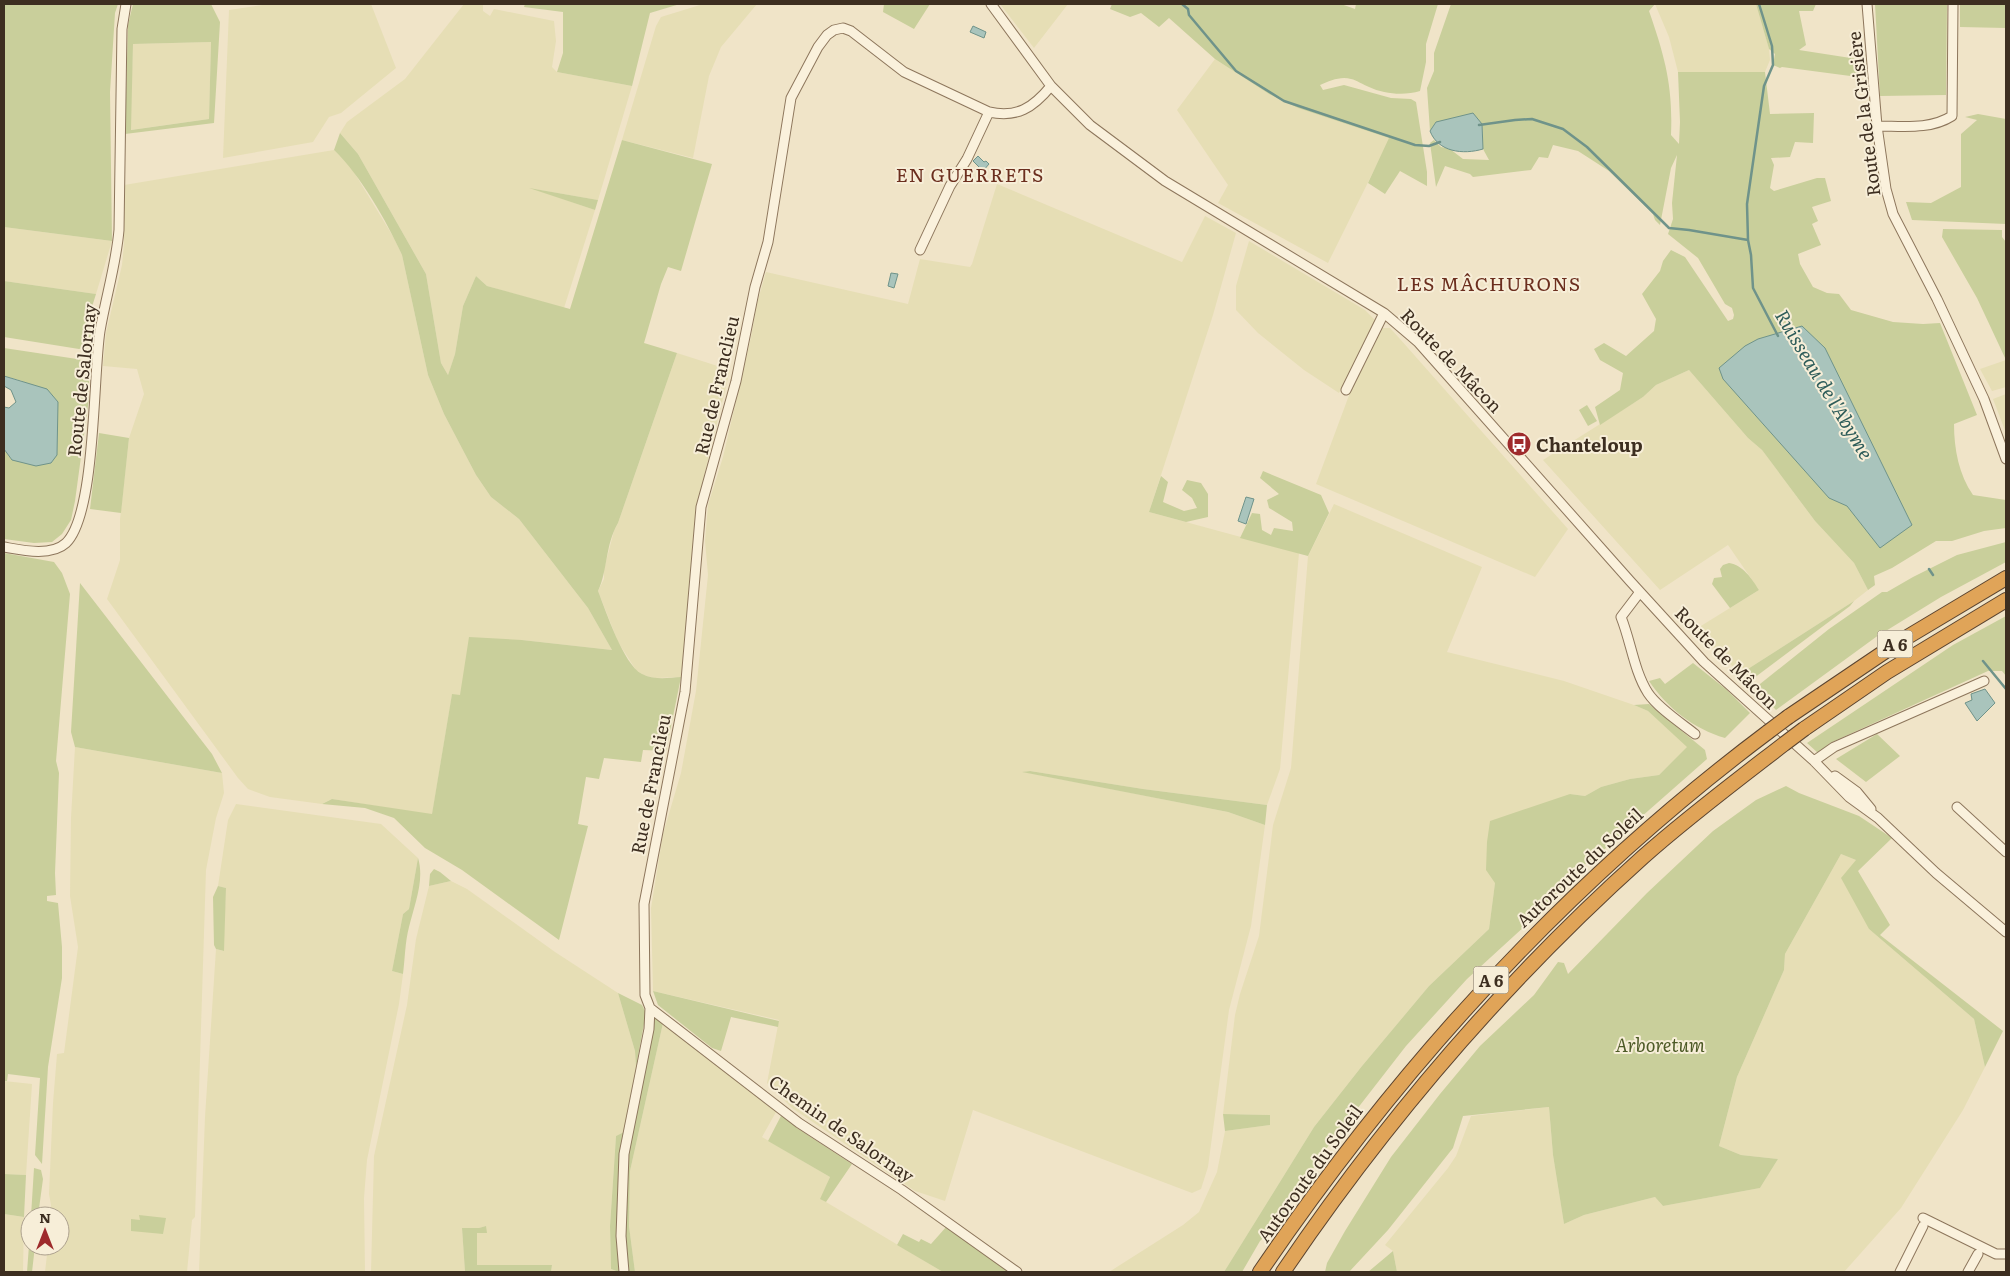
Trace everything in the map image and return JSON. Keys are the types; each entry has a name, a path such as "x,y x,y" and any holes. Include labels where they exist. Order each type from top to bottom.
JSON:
{"highway":[{"name":"Autoroute du Soleil","path":"1282,1272 1367,1156 1480,1019 1582,914 1643,857 1721,792 1778,736 1788,717 1899,642 2006,578"},
{"name":"Autoroute du Soleil","path":"1260,1272 1350,1147 1424,1055 1504,966 1632,841 1712,774 1778,736 1804,729 1887,672 2006,600"}],"street":[{"name":"Route de Salornay","path":"4,547 33,552 55,548 66,543 78,524 83,502 94,416 100,332 117,259 122,29 126,4"},
{"name":"Route de Mâcon","path":"991,4 1051,86 1090,125 1165,180 1384,313 1418,342 1704,662 1778,736 1814,761 1849,797 1878,818 1942,879 2006,932"},
{"name":"Route de la Grisière","path":"1866,4 1877,126 1886,189 1894,214 1984,399 2006,459"},
{"path":"1877,126 1930,126 1941,124 1952,116 1953,4"},
{"name":"Rue de Franclieu","path":"650,1008 645,995 644,904 685,692 701,507 736,381 755,287 768,242 791,98 827,34 843,28 851,31 904,72 989,112 1004,115 1019,112 1031,105 1051,86"},
{"path":"920,250 950,186 967,159 989,112"},
{"path":"1346,390 1384,313"},
{"path":"1640,592 1621,617 1628,633 1636,665 1648,693 1695,734"},
{"path":"1814,761 1834,747 1984,681"},
{"path":"1957,807 2006,852"},
{"path":"624,1272 621,1236 624,1154 646,1044 650,1008"},
{"name":"Chemin de Salornay","path":"650,1008 799,1123 902,1190 1017,1272"},
{"path":"1906,1271 1923,1222 1996,1254 2006,1254"},
{"path":"1968,1272 1978,1254"}],"shaded area":[{"path":"269,4 371,4 396,68 341,113 329,117 313,142 223,158 229,10"},
{"path":"464,4 483,4 483,11 490,16 494,9 554,21 556,41 552,67 557,72 632,86 598,200 534,189 595,210 564,308 487,286 476,276 463,306 455,354 448,375 441,363 426,274 358,154 340,133 347,122 405,79"},
{"path":"757,4 721,47 709,76 693,158 622,140 656,26 661,17 700,5"},
{"path":"1000,4 1068,4 1034,48"},
{"path":"1655,4 1756,4 1769,49 1770,60 1765,72 1678,72 1669,37"},
{"path":"211,42 209,119 130,130 133,44"},
{"path":"1215,59 1269,94 1298,108 1390,138 1328,263 1218,203 1228,185 1177,110"},
{"path":"334,150 349,164 394,238 402,255 428,375 444,414 476,475 491,497 519,519 588,608 612,650 522,640 460,695 452,695 432,815 332,799 322,804 270,797 248,789 107,599 120,560 120,519 129,438 144,394 137,369 103,366 106,333 122,265 124,185"},
{"path":"997,184 1182,262 1205,216 1236,233 1213,315 1149,512 1299,553 1280,769 1267,805 1143,789 1030,771 1024,772 1228,812 1265,825 1251,926 1229,1010 1208,1167 1201,1189 1192,1193 973,1110 945,1201 915,1191 792,1108 767,1083 779,1020 653,991 651,908 663,834 681,773 696,691 708,575 705,541 708,505 723,457 757,303 766,272 908,304 920,259 970,267"},
{"path":"4,227 112,241 96,294 4,281"},
{"path":"1249,241 1365,310 1376,321 1339,393 1304,370 1258,333 1236,310 1236,286"},
{"path":"1381,328 1390,328 1568,529 1535,577 1316,484 1351,390"},
{"path":"677,353 730,370 697,505 681,677 655,678 643,675 636,670 618,642 598,591 604,579 604,569 614,531"},
{"path":"2006,360 2006,387 1992,391 1980,369"},
{"path":"1689,370 1748,438 1762,450 1815,521 1854,563 1868,590 1854,601 1740,674 1696,629 1759,590 1728,545 1660,590 1543,460 1643,397 1656,385"},
{"path":"2006,394 2006,433 1993,399"},
{"path":"1334,504 1482,567 1447,652 1564,681 1634,705 1648,711 1688,747 1659,775 1630,779 1601,787 1585,796 1570,794 1495,883 1489,929 1429,986 1314,1127 1224,1272 1109,1272 1183,1225 1199,1212 1217,1172 1225,1131 1270,1125 1270,1115 1223,1114 1235,1015 1259,936 1273,825 1291,768 1308,556"},
{"path":"75,747 222,773 224,793 216,818 206,870 195,1217 192,1220 187,1272 45,1272 47,1256 70,1256 70,1206 51,1206 49,1194 57,1054 64,1053 78,947 70,896 71,818","holes":["140,1215 163,1233 131,1220 140,1220"]},
{"path":"236,804 381,824 418,858 409,909 403,914 392,971 403,974 399,1004 367,1160 364,1198 365,1272 199,1272 205,1117 216,949 223,951 226,888 218,886 228,820"},
{"path":"1841,854 1856,860 1869,929 1974,1019 1985,1067 1963,1110 1901,1208 1844,1272 1397,1272 1393,1251 1385,1245 1456,1156 1471,1116 1549,1107 1553,1155 1564,1224 1584,1215 1655,1197 1663,1206 1760,1188 1778,1159 1741,1155 1719,1146 1737,1077 1784,970 1785,954"},
{"path":"451,881 467,889 555,952 618,993 635,1051 636,1067 624,1132 616,1136 610,1226 611,1269 619,1272 551,1272 552,1265 477,1265 477,1232 486,1226 462,1228 465,1272 371,1272 374,1156 407,1005 416,939 429,886"},
{"path":"663,1023 776,1112 762,1137 830,1177 821,1199 943,1272 635,1272 629,1226 630,1171"},
{"path":"4,1081 32,1084 26,1175 4,1174"},
{"path":"4,1214 20,1216 20,1256 23,1256 23,1272 4,1272"}],"green space":[{"path":"4,4 118,4 115,13 110,92 112,241 4,227"},
{"path":"133,4 211,4 220,22 214,123 125,134 128,25","holes":["211,42 209,119 131,130 133,44"]},
{"path":"525,4 680,4 650,13 632,86 557,72 563,53 563,12 524,7"},
{"path":"884,4 930,4 914,29 883,12"},
{"path":"1112,4 1341,4 1355,9 1356,4 1438,4 1426,44 1426,62 1420,91 1401,94 1388,93 1347,78 1335,79 1320,85 1323,90 1344,85 1391,98 1411,99 1416,102 1427,172 1427,186 1400,171 1385,194 1368,183 1389,138 1298,108 1269,94 1215,59 1169,18 1159,27 1141,13 1130,17 1110,9"},
{"path":"1451,4 1655,4 1649,11 1667,72 1671,101 1671,135 1679,144 1678,72 1765,72 1770,114 1814,113 1813,143 1795,142 1790,157 1771,158 1774,165 1770,188 1774,191 1817,178 1825,178 1831,201 1812,207 1818,221 1812,224 1821,245 1798,254 1800,264 1813,287 1827,293 1839,294 1851,310 1893,322 1940,323 1977,415 1954,424 1956,452 1961,470 1973,495 2006,500 2006,528 1984,531 1952,541 1936,541 1892,568 1874,576 1875,585 1868,590 1854,563 1815,521 1762,450 1748,438 1689,370 1656,385 1643,397 1600,425 1595,407 1620,390 1623,373 1600,360 1594,349 1604,343 1626,356 1654,331 1656,319 1642,294 1660,271 1663,261 1671,250 1685,257 1728,321 1733,319 1732,308 1725,304 1698,258 1668,234 1673,219 1672,203 1677,155 1671,168 1660,225 1655,220 1653,214 1609,171 1578,151 1553,145 1548,158 1539,157 1531,170 1473,177 1470,174 1445,166 1436,187 1430,143 1434,140 1441,147 1450,149 1463,159 1489,160 1483,149 1482,124 1436,122 1430,131 1427,88 1434,71 1434,53"},
{"path":"1756,4 1816,4 1813,11 1799,11 1806,45 1799,50 1857,59 1858,77 1780,68 1773,65 1775,54 1769,49"},
{"path":"1875,4 1947,4 1946,95 1880,96"},
{"path":"1960,4 2006,4 2006,28 1960,27"},
{"path":"1978,114 2006,119 2006,224 1912,220 1906,202 1931,203 1961,187 1961,134 1977,120 1965,117"},
{"path":"340,133 358,154 426,274 441,363 448,375 455,354 463,306 476,276 487,286 570,309 622,140 712,164 681,271 668,267 661,284 644,343 677,353 611,540 604,575 598,591 622,649 635,668 642,674 651,677 681,677 666,751 643,750 641,762 604,758 599,779 586,777 578,824 588,826 559,940 462,870 425,848 394,818 365,808 322,804 332,799 432,814 452,694 460,695 469,637 522,640 612,650 588,608 519,519 491,497 476,475 444,414 428,375 402,255 363,185 334,150"},
{"path":"529,188 598,200 595,210"},
{"path":"1943,229 2002,230 2002,237 2006,242 2006,360 1977,298 1942,237"},
{"path":"4,281 96,294 90,313 91,346 79,349 4,337"},
{"path":"4,348 89,362 89,398 75,501 71,520 62,534 52,542 34,543 4,539 4,449 12,460 57,455 58,402 22,381 4,376"},
{"path":"1587,405 1597,421 1588,426 1579,410"},
{"path":"99,433 129,438 121,513 90,509"},
{"path":"1263,471 1321,495 1329,513 1308,556 1240,538 1252,513 1260,514 1262,530 1271,535 1274,528 1293,531 1292,522 1269,508 1267,500 1279,494 1260,478"},
{"path":"1161,476 1168,482 1163,502 1184,511 1197,508 1192,498 1182,490 1187,480 1201,483 1208,494 1208,517 1186,522 1149,512"},
{"path":"2006,542 2006,562 1941,597 1876,637 1776,710 1755,688 1829,629 1882,592 1887,592 1957,555"},
{"path":"4,553 54,562 62,573 70,594 56,761 59,773 55,873 56,895 47,896 47,901 58,903 62,947 62,978 48,1067 42,1164 35,1155 40,1078 8,1074 7,1081 4,1081"},
{"path":"1729,563 1743,570 1759,590 1730,608 1712,584 1714,578 1722,577 1720,569 1723,565"},
{"path":"80,583 212,754 222,773 75,747 71,732"},
{"path":"1854,601 1850,606 1754,678 1747,681 1740,674"},
{"path":"2006,616 2006,676 2002,671 1988,671 1830,743 1818,753 1807,743 1953,645"},
{"path":"1693,663 1727,690 1750,713 1725,738 1703,729 1682,716 1664,700 1649,681 1660,678 1665,684"},
{"path":"1649,704 1705,750 1707,759 1598,855 1577,870 1537,915 1467,979 1406,1046 1326,1149 1276,1225 1260,1241 1242,1272 1224,1272 1314,1127 1429,986 1489,929 1495,883 1486,870 1490,821 1570,794 1585,796 1601,787 1630,779 1659,775 1687,747 1648,711 1634,705"},
{"path":"1877,734 1900,756 1866,782 1836,759"},
{"path":"1030,771 1143,789 1267,805 1265,825 1228,812 1022,772"},
{"name":"Arboretum","path":"1786,786 1799,793 1859,816 1892,838 1858,871 1890,925 1880,935 2003,1031 1985,1067 1974,1019 1869,929 1841,878 1856,860 1841,854 1785,954 1784,970 1737,1077 1719,1146 1741,1155 1778,1159 1760,1188 1663,1206 1655,1197 1584,1215 1564,1224 1553,1155 1549,1107 1463,1116 1453,1148 1388,1230 1349,1272 1325,1272 1327,1263 1345,1231 1391,1157 1480,1046 1534,995 1558,962 1564,963 1568,974 1647,893 1713,831 1756,800"},
{"path":"418,858 420,884 408,933 403,974 392,971 403,914 409,909"},
{"path":"434,869 451,881 429,886 430,874"},
{"path":"218,886 226,888 224,951 216,949 214,945 213,897"},
{"path":"653,991 779,1021 778,1027 731,1017 721,1051 712,1048 658,1005"},
{"path":"618,993 642,1005 646,1013 636,1067 635,1051"},
{"path":"653,1015 663,1023 630,1171 629,1226 635,1272 629,1272 624,1235 625,1170 651,1043"},
{"path":"782,1114 797,1128 852,1164 826,1202 820,1199 830,1177 768,1141"},
{"path":"1223,1114 1270,1115 1270,1125 1225,1131"},
{"path":"624,1132 617,1202 619,1272 611,1269 610,1226 616,1136"},
{"path":"34,1168 41,1170 43,1179 39,1206 32,1206"},
{"path":"4,1174 26,1175 25,1206 20,1206 20,1216 4,1214"},
{"path":"139,1215 166,1218 163,1234 131,1231 131,1219 140,1220"},
{"path":"486,1226 487,1233 477,1233 477,1265 552,1265 551,1272 465,1272 462,1228"},
{"path":"947,1226 1011,1272 943,1272 897,1245 903,1234 919,1242 921,1239 931,1244"},
{"path":"1393,1251 1397,1272 1368,1272"},
{"path":"28,1256 34,1256 32,1272 27,1272"}],"water":[{"path":"973,26 986,32 984,38 970,32"},
{"path":"1473,113 1482,124 1483,149 1467,152 1445,148 1439,144 1430,131 1436,122"},
{"path":"978,156 989,164 983,171 973,161"},
{"path":"891,273 898,274 894,288 888,286"},
{"path":"1802,326 1825,348 1912,525 1880,548 1847,506 1829,498 1723,379 1719,368 1745,346 1758,339"},
{"path":"4,376 47,389 58,402 57,455 51,463 36,466 12,460 4,449 4,407 9,408 16,402 11,390 4,386"},
{"path":"1246,497 1254,499 1246,524 1238,521"},
{"path":"1985,689 1995,703 1977,721 1965,703 1972,700 1971,694"}],"waterway":[{"path":"1182,4 1188,9 1189,15 1236,71 1284,101 1415,145 1429,146 1440,142"},
{"path":"1759,4 1772,46 1773,65 1764,86 1747,204 1748,240 1753,288 1778,336"},
{"path":"1479,125 1532,119 1563,129 1587,147 1669,228 1748,240"},
{"name":"Ruisseau de l'Abyme","path":"1929,569 1933,575"},
{"name":"Ruisseau de l'Abyme","path":"1983,661 2006,689"}],"place":[{"name":"Chanteloup","path":"1519,444"}],"district":[{"name":"EN GUERRETS","path":"970,174"},
{"name":"LES MÂCHURONS","path":"1489,283"}]}
